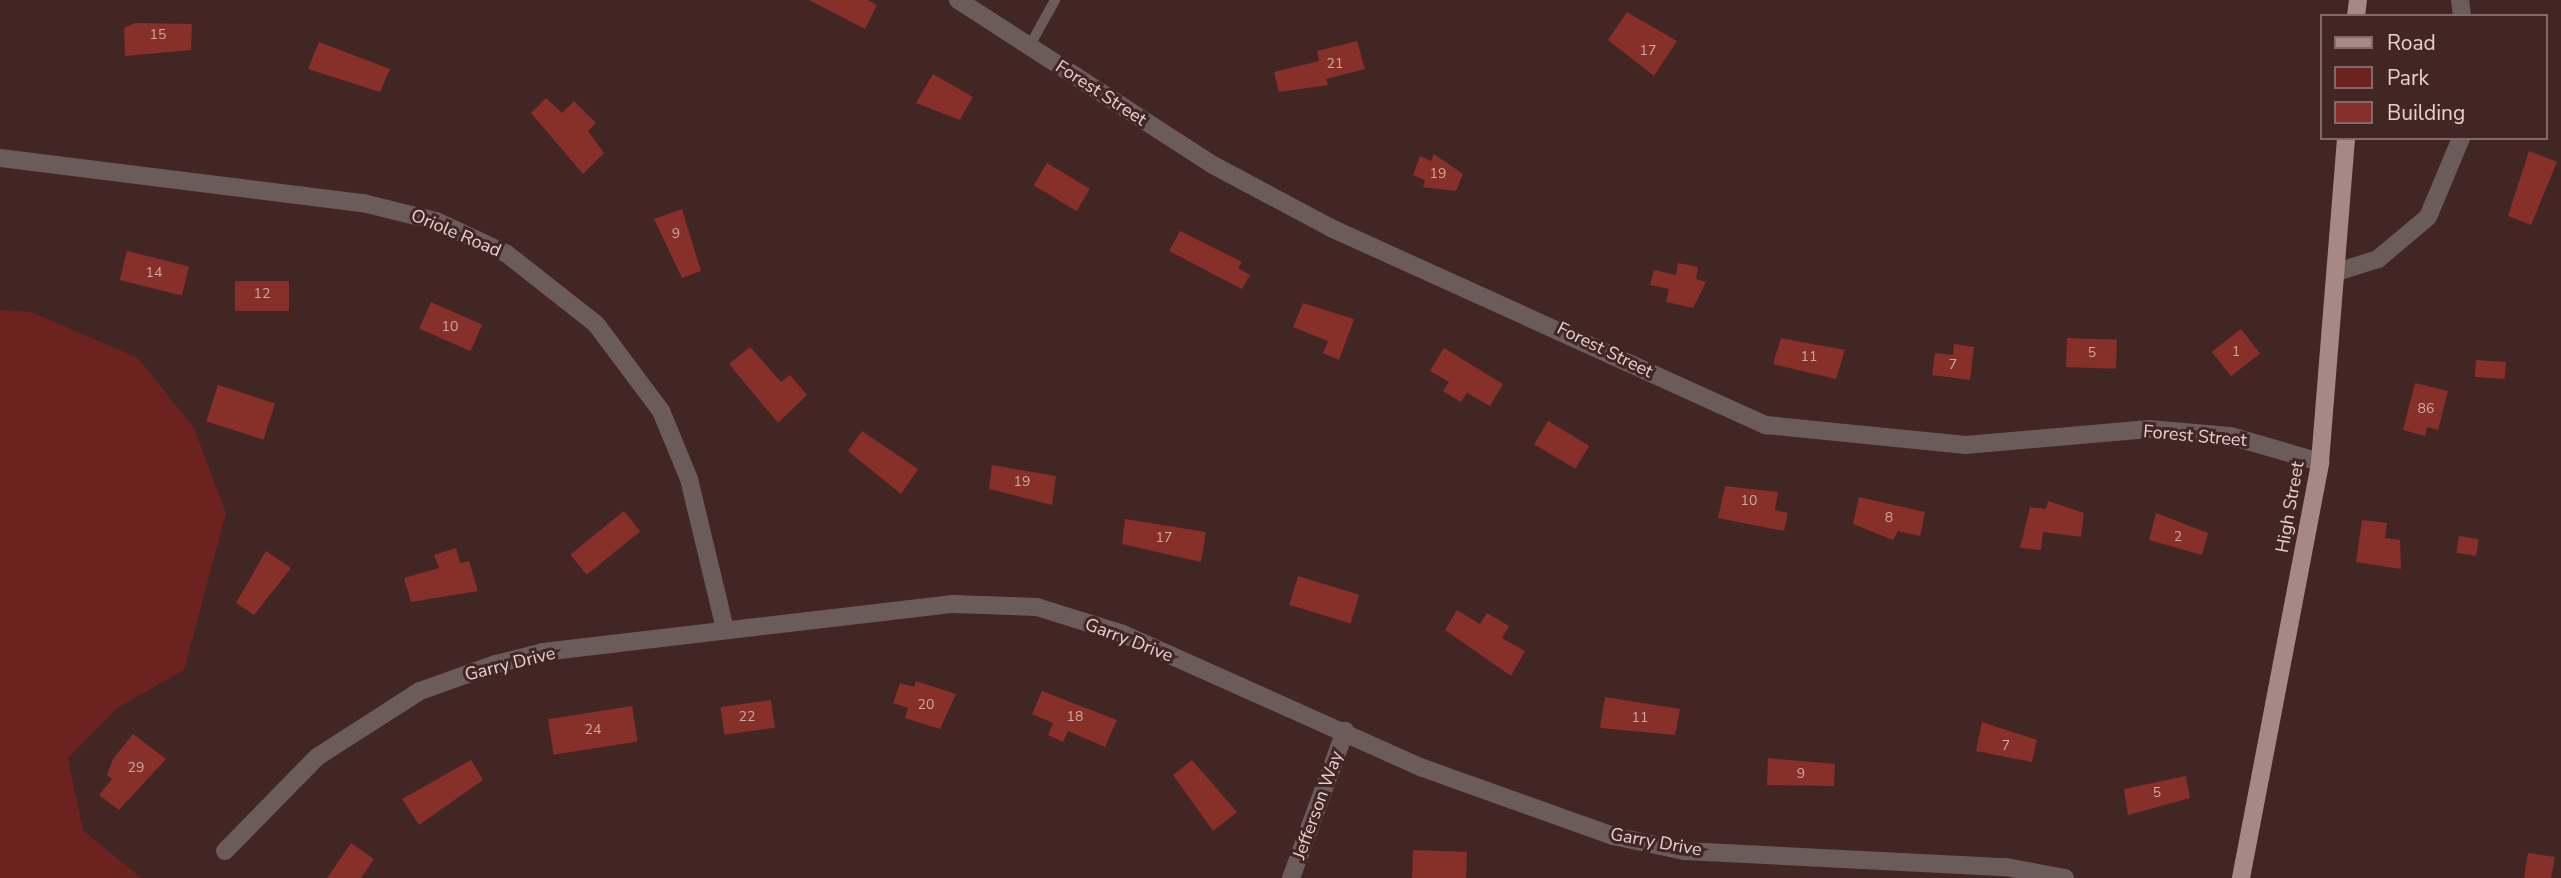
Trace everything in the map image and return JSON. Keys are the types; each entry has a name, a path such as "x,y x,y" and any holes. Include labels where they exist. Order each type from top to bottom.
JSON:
{"main road":[{"name":"High Street","path":"2241,878 2320,462 2346,140"}],"street":[{"name":"Forest Street","path":"958,0 1215,166 1331,228 1766,425 1966,445 2150,429 2230,436 2320,462"},
{"path":"2337,272 2378,259 2428,217 2460,140"},
{"name":"Oriole Road","path":"0,158 363,202 436,221 508,254 596,324 661,411 689,478 725,629"},
{"name":"Garry Drive","path":"225,851 317,757 420,691 543,652 953,604 1037,607 1123,634 1423,768 1613,836 1685,850 2006,867 2065,878"},
{"name":"Jefferson Way","path":"1291,878 1345,731"}],"lane":[{"path":"1029,47 1055,0"}],"green space":[{"path":"0,310 31,312 138,358 194,428 226,513 184,670 117,708 68,758 83,830 141,878 0,878"}],"building":[{"path":"809,0 868,0 877,5 865,29"},
{"path":"1627,12 1677,41 1654,76 1608,40"},
{"path":"135,23 192,24 191,50 125,56 124,28"},
{"path":"1357,41 1365,69 1326,79 1328,85 1279,92 1274,72 1319,61 1317,51"},
{"path":"319,42 390,69 380,92 308,69"},
{"path":"933,74 973,97 960,120 916,103"},
{"path":"546,98 562,113 574,101 596,123 588,131 604,153 583,174 531,113"},
{"path":"2529,151 2557,162 2531,225 2508,216"},
{"path":"1434,154 1463,174 1456,191 1423,187 1425,180 1413,175 1420,156 1431,161"},
{"path":"1047,163 1090,189 1076,211 1034,185"},
{"path":"682,209 701,271 682,278 654,219"},
{"path":"1180,231 1242,262 1238,268 1250,275 1242,289 1169,251"},
{"path":"127,251 189,266 182,296 120,280"},
{"path":"1678,263 1698,267 1696,279 1706,282 1693,308 1666,302 1669,289 1650,285 1654,270 1676,275"},
{"path":"235,281 289,281 289,311 235,311"},
{"path":"431,302 482,325 470,351 419,328"},
{"path":"1303,303 1354,319 1339,360 1323,353 1328,341 1293,327"},
{"path":"2241,329 2260,353 2231,376 2212,352"},
{"path":"1781,338 1845,350 1836,379 1773,364"},
{"path":"2067,338 2117,340 2116,369 2066,367"},
{"path":"1954,344 1974,347 1970,380 1932,375 1935,353 1953,355"},
{"path":"750,347 781,382 790,375 807,395 778,423 729,364"},
{"path":"1444,348 1503,384 1490,406 1467,393 1461,402 1443,391 1449,382 1430,371"},
{"path":"2476,360 2506,362 2505,379 2475,377"},
{"path":"2415,383 2448,391 2438,430 2427,427 2425,436 2403,430"},
{"path":"218,385 275,404 263,440 206,421"},
{"path":"1548,421 1589,446 1575,469 1534,444"},
{"path":"862,431 918,469 901,494 848,451"},
{"path":"992,465 1056,476 1052,505 989,489"},
{"path":"1725,486 1778,492 1775,510 1788,513 1784,531 1718,518"},
{"path":"1859,497 1925,512 1920,536 1898,531 1893,540 1853,524"},
{"path":"2048,501 2084,513 2081,537 2043,532 2041,550 2020,548 2030,507 2046,509"},
{"path":"624,511 640,531 587,575 570,554"},
{"path":"2156,513 2208,533 2202,555 2149,540"},
{"path":"1125,519 1206,532 1201,562 1122,544"},
{"path":"2362,520 2387,523 2385,538 2400,540 2401,569 2356,562"},
{"path":"2459,536 2479,539 2476,556 2456,553"},
{"path":"456,548 460,563 469,561 478,591 411,602 404,578 439,568 434,555"},
{"path":"266,551 291,568 254,615 236,603"},
{"path":"1298,576 1359,595 1350,623 1289,605"},
{"path":"1457,610 1480,624 1487,613 1509,626 1502,638 1525,651 1511,676 1445,630"},
{"path":"916,681 956,694 940,729 905,718 908,708 893,703 900,683 914,687"},
{"path":"1042,691 1117,720 1105,747 1068,731 1063,742 1048,735 1053,723 1032,714"},
{"path":"1605,697 1680,709 1675,735 1600,728"},
{"path":"771,700 775,728 724,735 720,707"},
{"path":"632,706 638,742 554,755 548,719"},
{"path":"1982,722 2037,740 2032,762 1976,751"},
{"path":"133,734 166,759 119,810 99,795 112,779 107,775 113,759"},
{"path":"1768,758 1835,764 1834,786 1767,785"},
{"path":"471,760 483,780 419,825 402,799"},
{"path":"1192,760 1237,812 1213,831 1173,775"},
{"path":"2186,776 2190,798 2128,815 2124,789"},
{"path":"351,843 374,859 361,878 327,878"},
{"path":"1413,850 1467,852 1466,878 1412,878"},
{"path":"2528,853 2555,857 2551,878 2524,878"}]}
